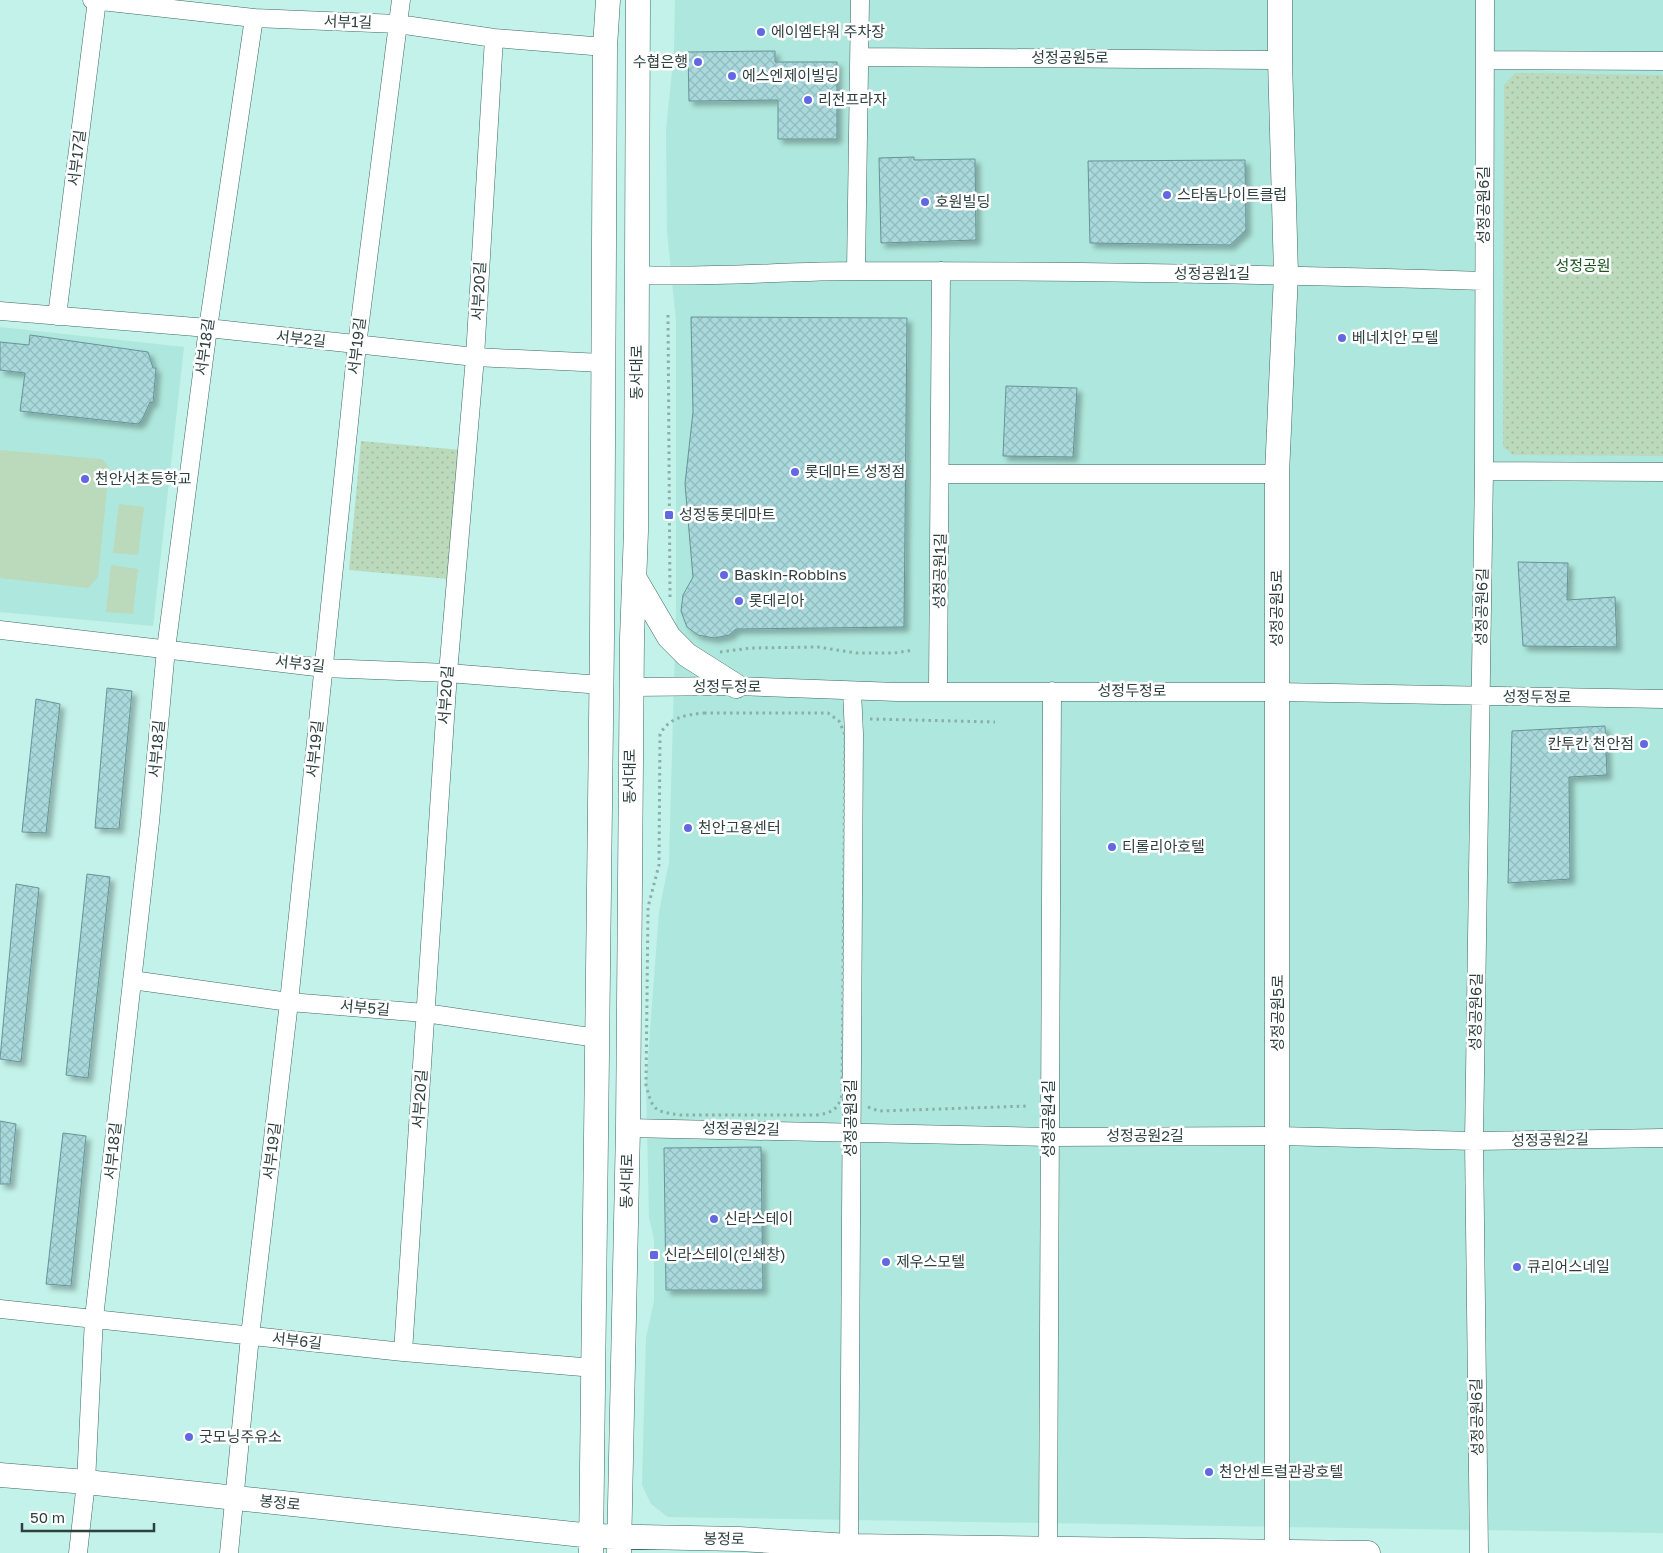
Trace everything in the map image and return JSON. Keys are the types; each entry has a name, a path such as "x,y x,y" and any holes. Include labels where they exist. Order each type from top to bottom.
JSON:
{"main road":[{"name":"동서대로","path":"591,1547 601,685 605,47 608,0"},
{"name":"동서대로","path":"619,1544 628,1128 632,686 635,578 638,0"},
{"name":"성정공원5로","path":"1277,1551 1279,1136 1277,474 1286,274 1280,0"},
{"path":"635,578 669,637 687,655 736,686"},
{"name":"성정두정로","path":"601,685 632,686"},
{"name":"봉정로","path":"0,1475 86,1482 560,1532 591,1547 739,1539 849,1546 1048,1547 1368,1553"}],"street":[{"name":"서부1길","path":"95,0 254,18 398,24 494,38 605,47"},
{"name":"서부17길","path":"57,316 95,0"},
{"name":"서부19길","path":"229,1553 250,1336 289,1002 357,345 401,0"},
{"path":"856,271 860,0"},
{"name":"성정공원6길","path":"1479,1553 1474,1141 1484,471 1485,0"},
{"name":"서부18길","path":"78,1553 86,1482 94,1318 132,980 166,649 208,328 254,18"},
{"name":"서부20길","path":"404,1352 448,673 475,358 494,38"},
{"name":"성정공원5로","path":"860,57 1280,60"},
{"path":"1485,60 1663,61"},
{"name":"성정공원1길","path":"638,275 856,271 1286,274 1483,281"},
{"name":"성정공원1길","path":"938,690 941,272"},
{"name":"서부2길","path":"0,311 208,328 475,358 603,363"},
{"path":"1484,471 1663,472"},
{"path":"941,474 1277,474"},
{"name":"서부3길","path":"0,630 324,668 448,673 601,685"},
{"name":"성정두정로","path":"632,686 736,686 852,690 1277,692 1663,699"},
{"name":"성정공원3길","path":"849,1546 854,734 852,690"},
{"name":"성정공원4길","path":"1048,1547 1052,691"},
{"name":"서부5길","path":"132,980 289,1002 425,1013 597,1038"},
{"name":"성정공원2길","path":"628,1128 1049,1136 1279,1136 1474,1141 1663,1138"},
{"name":"서부6길","path":"0,1309 404,1352 594,1368"}],"path":[{"path":"668,316 670,602"},
{"path":"716,652 818,647 856,653 894,653 914,650"},
{"path":"704,713 828,713 839,720 845,735 842,1085 839,1105 832,1113 817,1115 680,1115 659,1112 652,1106 646,1085 646,1075 648,907 660,865 660,734 665,725 682,715 704,713"},
{"path":"865,727 870,718 995,722"},
{"path":"863,1101 867,1107 879,1111 1028,1106"}],"shaded area":[{"path":"675,0 1663,0 1663,1533 668,1517 651,1504 642,1485 646,1338 654,1301 654,1239 649,1217 646,1085 659,912 669,862 676,609 676,320 667,231 666,130 674,52"},
{"name":"천안서초등학교","path":"0,327 184,347 153,626 0,612"}],"green space":[{"name":"성정공원","path":"1515,73 1663,75 1663,456 1513,455 1503,447 1504,85"},
{"path":"361,441 461,450 449,579 349,570"},
{"path":"0,450 101,459 106,463 109,469 98,577 88,588 0,578"},
{"path":"119,504 144,507 138,555 113,553"},
{"path":"111,565 138,569 133,614 106,612"}],"building":[{"path":"775,51 775,62 837,62 837,139 778,139 778,100 689,101 688,52"},
{"name":"호원빌딩","path":"914,157 914,160 975,159 976,240 881,243 879,158"},
{"name":"스타돔나이트클럽","path":"1245,160 1246,230 1230,245 1090,243 1088,161"},
{"name":"롯데마트 성정점","path":"691,317 907,318 904,627 736,629 729,635 714,638 698,635 687,627 681,611 683,595 693,577 685,484 693,412"},
{"path":"30,335 148,352 153,368 156,368 153,403 150,402 142,420 138,424 20,411 25,373 0,370 0,342 29,345"},
{"path":"1006,386 1077,388 1073,457 1003,456"},
{"path":"1518,562 1568,563 1567,600 1615,597 1617,647 1523,646"},
{"path":"107,688 132,691 119,829 95,828"},
{"path":"36,699 60,704 46,833 22,832"},
{"path":"1605,726 1607,775 1569,777 1570,879 1508,883 1512,731"},
{"path":"87,874 110,877 88,1078 66,1075"},
{"path":"16,884 39,888 21,1062 0,1059"},
{"path":"0,1121 16,1124 10,1184 0,1184"},
{"path":"63,1133 86,1136 71,1286 46,1284"},
{"name":"신라스테이","path":"761,1147 763,1290 666,1290 664,1148"}],"place":[{"name":"에이엠타워 주차장","path":"761,32"},
{"name":"수협은행","path":"698,62"},
{"name":"에스엔제이빌딩","path":"732,76"},
{"name":"리전프라자","path":"808,100"},
{"name":"스타돔나이트클럽","path":"1167,195"},
{"name":"호원빌딩","path":"925,202"},
{"name":"베네치안 모텔","path":"1342,338"},
{"name":"롯데마트 성정점","path":"795,472"},
{"name":"천안서초등학교","path":"85,479"},
{"name":"성정동롯데마트","path":"669,515"},
{"name":"Baskin-Robbins","path":"724,575"},
{"name":"롯데리아","path":"739,601"},
{"name":"칸투칸 천안점","path":"1644,744"},
{"name":"천안고용센터","path":"688,828"},
{"name":"티롤리아호텔","path":"1112,847"},
{"name":"신라스테이","path":"714,1219"},
{"name":"신라스테이(인쇄창)","path":"654,1255"},
{"name":"제우스모텔","path":"886,1262"},
{"name":"큐리어스네일","path":"1517,1267"},
{"name":"굿모닝주유소","path":"189,1437"},
{"name":"천안센트럴관광호텔","path":"1209,1472"}]}
